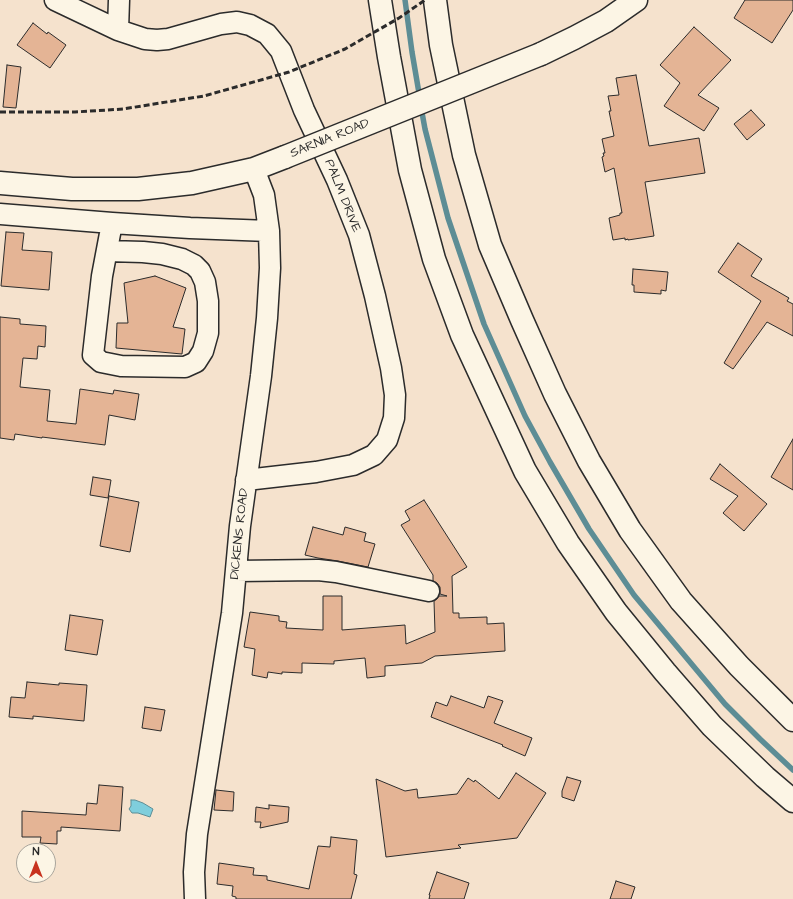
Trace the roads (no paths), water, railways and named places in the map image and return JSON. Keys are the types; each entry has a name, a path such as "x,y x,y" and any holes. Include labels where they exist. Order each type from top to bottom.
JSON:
{"main road":[{"path":"380,0 410,170 434,259 462,336 525,471 568,543 616,612 712,726 764,777 793,801"},
{"path":"435,0 441,45 464,155 490,245 555,394 589,461 630,530 681,601 739,666 793,720"},
{"name":"SARNIA ROAD","path":"0,183 72,189 138,189 192,183 254,169 540,54 606,21 636,0"}],"street":[{"name":"PALM DRIVE","path":"55,0 118,30 157,40 180,36 221,24 237,22 250,25 267,34 281,51 304,110 337,180 359,235 375,296 391,368 395,395 394,418 387,440 374,455 352,465 316,472 246,480"},
{"path":"118,30 119,0"},
{"name":"DICKENS ROAD","path":"194,899 194,872 197,834 232,613 246,480 261,376 267,318 270,268 270,231 264,195 254,169"},
{"path":"0,214 190,228 270,231"},
{"path":"107,251 162,254 182,259 194,265 200,271 205,282 208,301 208,333 203,351 196,362 184,367 121,366 102,362 93,355 102,276 112,223"},
{"path":"236,571 318,570 336,572 429,591"}],"water":[{"path":"131,800 143,803 153,809 150,817 138,813 132,813 129,809 131,806"}],"waterway":[{"path":"405,0 420,99"},
{"path":"421,107 425,129 448,218 484,324 525,416 550,462 589,529 634,595 725,704 793,770"}],"railway":[{"path":"0,112 75,112 123,109 204,96 289,72 345,49 399,18 425,0"}]}
